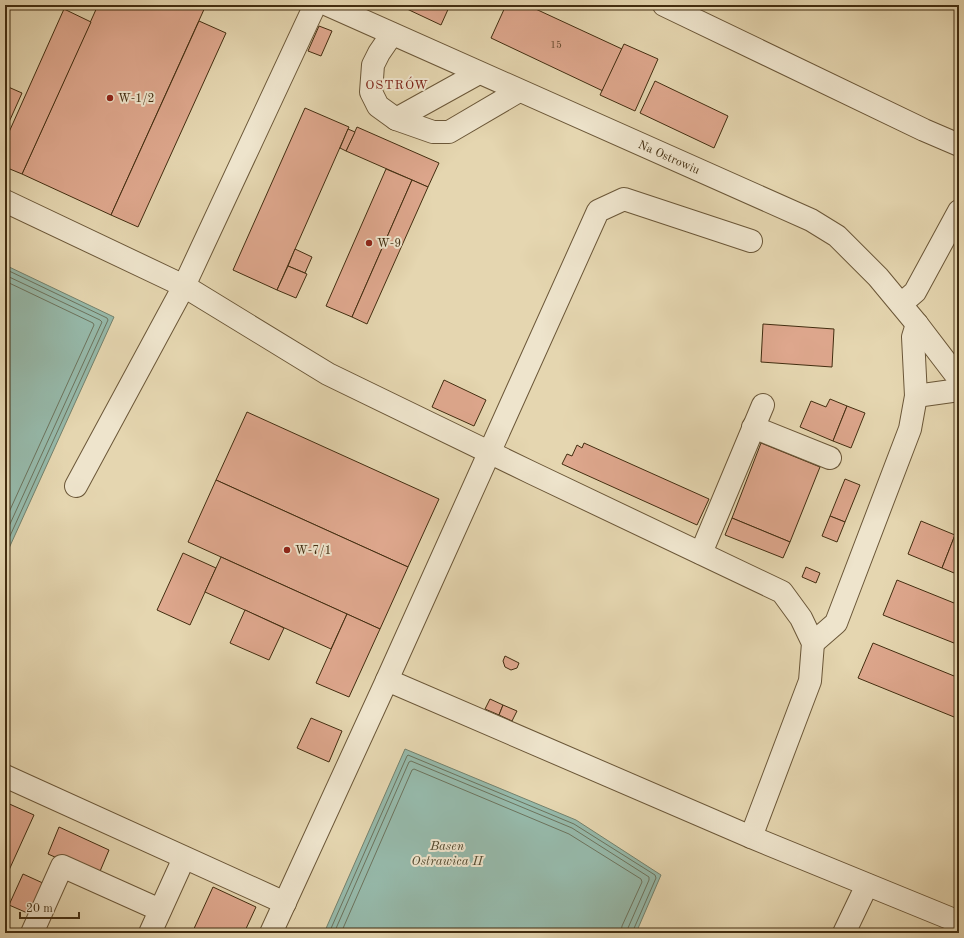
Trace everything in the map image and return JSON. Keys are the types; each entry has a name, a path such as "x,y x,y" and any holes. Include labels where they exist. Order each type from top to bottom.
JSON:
{"street":[{"path":"664,5 924,130 959,145"},
{"path":"76,486 184,286 326,6"},
{"name":"Na Ostrowiu","path":"326,6 811,220 837,236 878,277 918,324 959,378"},
{"path":"392,34 373,65 371,92 378,106 396,119 433,132 449,132 520,91"},
{"path":"396,119 479,73"},
{"path":"271,933 387,680 598,211 624,199 751,241"},
{"path":"5,201 184,286 328,374 782,592 801,618 813,644 810,681 750,837"},
{"path":"901,304 915,292 959,211"},
{"path":"813,644 836,623 910,429 916,396 913,337 918,324"},
{"path":"916,396 959,390"},
{"path":"701,553 763,405"},
{"path":"754,427 830,458"},
{"path":"387,680 750,837 959,922"},
{"path":"5,776 285,903"},
{"path":"150,933 184,858"},
{"path":"32,933 62,866 160,910"},
{"path":"844,933 867,885"}],"water":[{"path":"5,265 114,317 5,557"},
{"name":"Basen Ostrawica II","path":"405,749 576,820 661,875 636,933 324,933"}],"building":[{"name":"W-1/2","path":"98,5 206,5 111,215 22,174"},
{"path":"408,5 450,5 441,25 407,9"},
{"path":"506,5 527,5 622,49 603,91 491,38"},
{"path":"64,9 91,22 22,174 5,167 5,141"},
{"path":"199,21 226,33 138,227 111,215"},
{"path":"319,26 332,31 321,56 308,51"},
{"path":"624,44 658,59 635,111 600,95"},
{"path":"655,81 728,116 714,148 640,113"},
{"path":"6,86 22,93 5,131 5,88"},
{"path":"305,108 349,127 277,290 233,270"},
{"path":"357,127 439,163 428,187 346,151"},
{"path":"348,129 355,132 346,151 340,148"},
{"name":"W-9","path":"386,169 412,180 352,317 326,306"},
{"path":"412,180 428,187 367,324 352,317"},
{"path":"295,249 312,257 305,273 288,266"},
{"path":"288,266 307,274 296,298 277,290"},
{"path":"763,324 834,329 832,367 761,362"},
{"path":"444,380 486,400 474,426 432,407"},
{"path":"830,399 847,406 833,441 800,427 811,401 826,407"},
{"path":"847,406 865,413 851,448 833,441"},
{"path":"247,412 439,499 408,567 216,480"},
{"path":"584,443 709,499 697,525 562,464 567,454 572,456 577,445 582,448"},
{"path":"761,443 820,467 790,542 732,518"},
{"path":"845,479 860,485 845,522 830,516"},
{"name":"W-7/1","path":"216,480 408,567 380,629 188,542"},
{"path":"830,516 845,522 837,542 822,536"},
{"path":"732,518 790,542 783,558 725,535"},
{"path":"921,521 955,535 942,568 908,554"},
{"path":"955,535 959,537 959,575 942,568"},
{"path":"183,553 216,568 190,625 157,610"},
{"path":"221,557 347,614 331,649 205,592"},
{"path":"806,567 820,573 816,583 802,577"},
{"path":"897,580 959,605 959,645 883,615"},
{"path":"245,610 284,628 269,660 230,643"},
{"path":"347,614 380,629 349,697 316,683"},
{"path":"873,643 959,678 959,719 858,678"},
{"path":"505,656 519,663 517,668 511,670 505,667 503,661"},
{"path":"490,699 503,705 499,715 485,709"},
{"path":"503,705 517,711 512,721 499,715"},
{"path":"311,718 342,731 329,762 297,748"},
{"path":"5,802 34,815 5,879"},
{"path":"59,827 109,850 98,876 48,854"},
{"path":"23,874 45,884 32,915 9,905"},
{"path":"213,887 256,907 244,933 192,933"}],"place":[{"name":"W-1/2","path":"110,98"},
{"name":"W-9","path":"369,243"},
{"name":"W-7/1","path":"287,550"}],"district":[{"name":"OSTRÓW","path":"397,84"}]}
